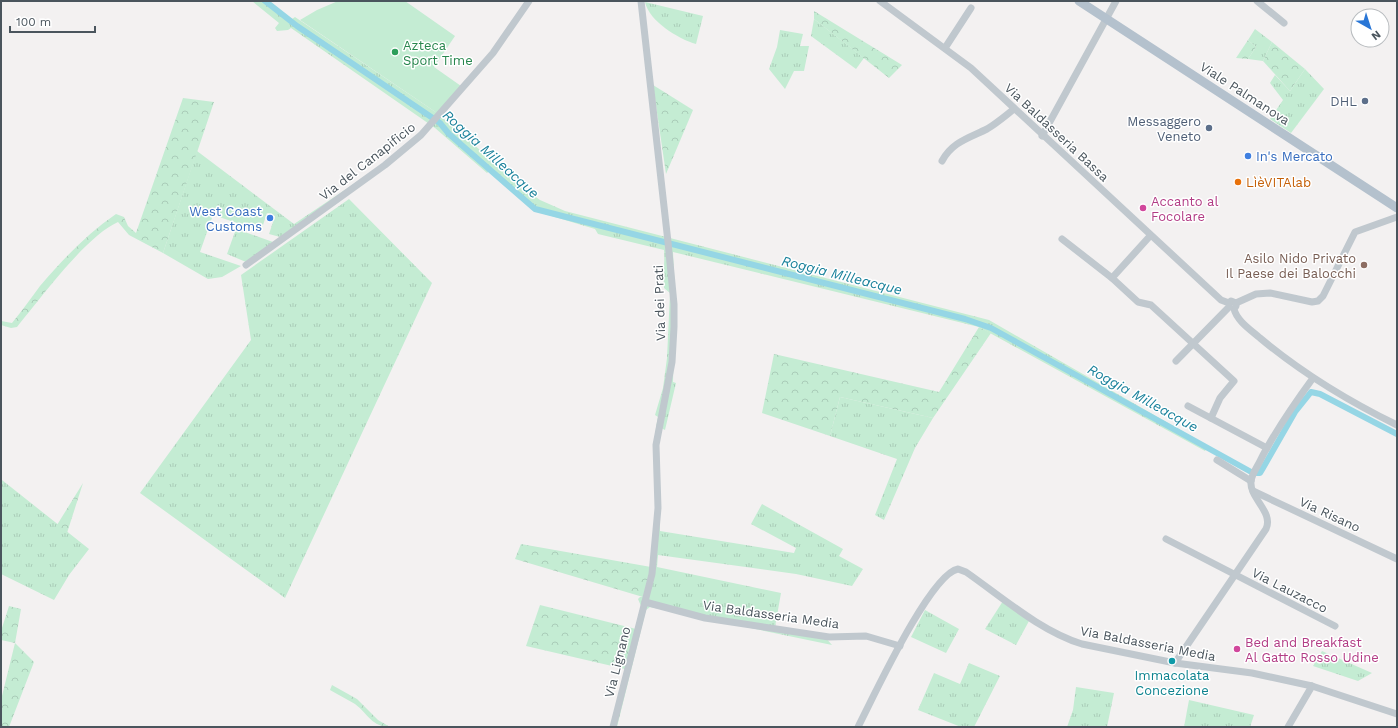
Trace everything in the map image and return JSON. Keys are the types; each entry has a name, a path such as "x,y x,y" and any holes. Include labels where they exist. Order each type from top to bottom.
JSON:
{"main road":[{"name":"Viale Palmanova","path":"1079,1 1397,208"}],"street":[{"name":"Via del Canapificio","path":"246,265 385,165 434,123 493,54 529,1"},
{"name":"Via dei Prati","path":"641,1 669,245 674,304 672,362 656,445 658,508 652,574 645,602"},
{"name":"Via Baldasseria Bassa","path":"880,1 971,68 1150,236 1221,300 1232,305 1238,318 1246,326 1313,378 1365,410 1397,425"},
{"path":"1042,136 1116,1"},
{"path":"1257,1 1284,23"},
{"path":"945,48 971,8"},
{"path":"942,160 948,151 956,144 988,128 1014,109"},
{"path":"1176,361 1232,305 1263,293 1276,294 1312,302 1318,301 1323,296 1355,232 1397,217"},
{"path":"1112,278 1150,236"},
{"path":"1062,239 1112,278 1138,302 1151,305 1234,381 1220,398 1211,418"},
{"path":"1217,460 1253,476 1267,448 1289,411 1313,378"},
{"path":"1188,406 1267,448"},
{"name":"Via Lauzacco","path":"1175,663 1267,527 1267,519 1253,491 1253,476"},
{"name":"Via Risano","path":"1253,491 1397,559"},
{"name":"Via Lauzacco","path":"1166,539 1335,626"},
{"name":"Via Baldasseria Media","path":"645,602 705,618 829,638 866,636 900,646 926,599 944,577 953,570 958,569 966,572 1051,631 1068,640 1175,663 1252,673 1312,686 1397,714"},
{"name":"Via Lignano","path":"613,727 645,602"},
{"path":"858,727 900,646"},
{"path":"1288,727 1312,686"}],"green space":[{"path":"252,1 269,1 292,19 295,17 437,113 540,200 565,211 989,320 1208,446 1205,451 979,327 673,252 675,292 673,382 676,383 665,430 661,428 658,446 660,531 794,553 796,548 751,524 762,504 843,549 839,556 863,569 852,586 796,574 658,555 657,567 781,593 775,627 824,636 832,645 650,607 646,610 617,727 611,727 641,606 638,599 643,597 649,574 654,539 656,515 655,439 658,417 655,415 663,388 667,358 670,293 664,288 664,250 598,234 595,229 538,212 540,209 529,202 492,168 487,173 435,128 291,28 288,30 277,31 275,28 279,23"},
{"name":"Azteca Sport Time","path":"338,1 405,1 455,36 434,67 461,86 437,113 300,20 317,10"},
{"path":"645,2 703,16 696,44 673,34 665,28 652,16"},
{"path":"814,11 902,65 889,78 814,19"},
{"path":"814,19 864,58 856,69 811,36"},
{"path":"1255,29 1272,42 1263,61 1248,59 1256,47 1248,40"},
{"path":"780,30 803,34 800,46 809,46 804,71 794,71 785,89 769,69 777,47"},
{"path":"1248,40 1256,47 1248,59 1236,58"},
{"path":"1272,42 1305,69 1290,91 1263,61"},
{"path":"1305,69 1324,89 1291,133 1270,119 1283,100 1270,83 1275,75 1290,91"},
{"path":"653,85 693,110 666,174"},
{"path":"183,98 214,102 163,253 129,235 118,222 105,229 78,254 17,327 11,328 1,325 1,321 12,323 40,286 85,238 116,214 124,217 128,226 136,233"},
{"path":"197,151 294,224 370,173 280,237 269,234 275,216 267,213 261,231 213,215 200,252 241,266 222,277 208,279 163,253"},
{"path":"349,199 432,283 285,598 140,493 251,340 241,275"},
{"path":"236,229 273,242 246,262 227,254"},
{"path":"979,327 991,333 933,418 840,397 830,436 762,413 774,354 939,392"},
{"path":"840,397 933,418 915,448 884,520 875,515 897,459 830,436"},
{"path":"2,480 89,549 69,575 54,600 1,574"},
{"path":"83,483 67,533 57,525"},
{"path":"521,544 651,567 643,597 515,559"},
{"path":"1003,601 1029,621 1016,645 985,629"},
{"path":"540,605 636,629 625,669 526,646"},
{"path":"9,606 21,609 15,643 1,640 1,631"},
{"path":"925,610 959,629 946,653 911,637"},
{"path":"15,643 34,662 9,727 1,727 1,700"},
{"path":"1322,651 1372,673 1358,681 1313,666"},
{"path":"969,663 1000,676 974,727 961,727 918,710 934,673 960,684"},
{"path":"332,685 357,699 378,720 390,727 379,725 374,722 355,704 330,690"},
{"path":"1076,687 1114,693 1107,727 1067,727 1073,710"},
{"path":"1189,700 1254,715 1250,727 1184,727"}],"waterway":[{"name":"Roggia Milleacque","path":"265,1 297,26 440,123 449,134 535,209 965,319 991,328 1253,473 1260,473 1295,412 1311,392 1320,394 1397,434"}],"place":[{"name":"Azteca Sport Time","path":"395,52"},
{"name":"DHL","path":"1365,101"},
{"name":"Messaggero Veneto","path":"1209,128"},
{"name":"In's Mercato","path":"1248,156"},
{"name":"LìèVITAlab","path":"1238,182"},
{"name":"Accanto al Focolare","path":"1143,208"},
{"name":"West Coast Customs","path":"270,218"},
{"name":"Asilo Nido Privato Il Paese dei Balocchi","path":"1364,265"},
{"name":"Bed and Breakfast Al Gatto Rosso Udine","path":"1237,649"},
{"name":"Immacolata Concezione","path":"1172,661"}]}
